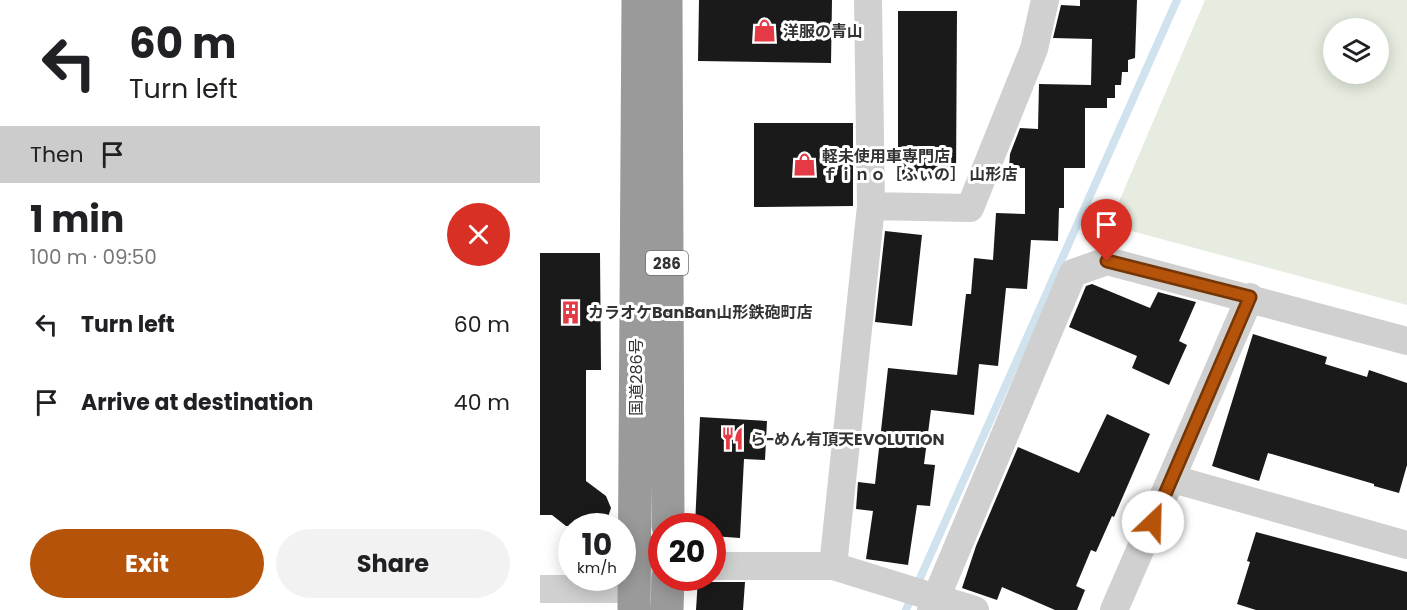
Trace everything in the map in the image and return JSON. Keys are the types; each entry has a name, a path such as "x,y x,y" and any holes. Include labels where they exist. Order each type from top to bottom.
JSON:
{"highway":[{"name":"国道286号","path":"638,0 644,590"},
{"name":"国道286号","path":"666,0 668,513"},
{"path":"667,610 668,591"}],"street":[{"path":"833,566 871,206 868,0"},
{"path":"871,206 970,208 1034,49 1045,0"},
{"path":"933,605 1073,273 1107,261 1250,297 1407,341"},
{"path":"1114,610 1173,479 1250,297"},
{"path":"1173,479 1407,545"},
{"path":"726,566 833,566 874,579 933,605 975,610"},
{"path":"540,589 644,590"}],"shaded area":[{"path":"1205,0 1407,0 1407,305 1109,225"}],"building":[{"name":"洋服の青山","path":"699,0 832,0 831,63 698,61"},
{"path":"1080,0 1137,0 1135,58 1128,60 1128,72 1122,72 1121,85 1115,85 1115,98 1107,98 1107,108 1085,108 1085,168 1064,168 1064,208 1059,208 1058,241 1031,240 1027,289 1006,288 998,366 979,364 974,415 931,410 924,464 935,465 930,506 917,505 908,565 866,559 873,511 856,509 858,482 875,484 888,368 957,375 966,294 971,294 974,258 993,260 996,213 1025,214 1025,168 1009,168 1010,154 1020,128 1038,129 1039,84 1091,85 1092,39 1053,38 1061,5 1080,6"},
{"path":"898,11 957,11 956,180 898,180"},
{"name":"軽未使用車専門店 ｆｉｎｏ［ふぃの］ 山形店","path":"754,123 853,123 853,206 754,207"},
{"path":"885,231 922,235 912,326 875,322"},
{"path":"540,253 600,253 601,370 586,370 586,481 606,496 611,508 609,513 558,513 558,520 552,515 540,515"},
{"path":"1092,284 1150,308 1158,292 1196,302 1179,341 1187,345 1169,385 1132,368 1137,356 1069,327 1086,286"},
{"path":"1253,334 1327,357 1325,364 1367,377 1369,370 1407,383 1407,465 1399,493 1268,453 1259,481 1212,466"},
{"path":"1107,414 1150,434 1114,517 1112,516 1096,552 1091,550 1076,586 1085,590 1077,610 1055,610 1002,587 997,600 962,588 976,546 1018,447 1079,473"},
{"path":"700,417 767,421 765,460 744,459 740,538 726,537 726,513 696,513"},
{"path":"1256,532 1407,572 1407,610 1256,610 1237,604 1250,562 1247,561"},
{"path":"726,582 745,582 743,610 696,610 697,591 726,591"}],"waterway":[{"path":"917,585 1177,0"},
{"path":"906,610 912,596"}],"place":[{"name":"洋服の青山","path":"765,31"},
{"name":"軽未使用車専門店 ｆｉｎｏ［ふぃの］ 山形店","path":"804,165"},
{"name":"カラオケBanBan山形鉄砲町店","path":"570,312"},
{"name":"らｰめん有頂天EVOLUTION","path":"732,439"}],"route":[{"path":"1107,261 1250,297 1153,522"}]}
